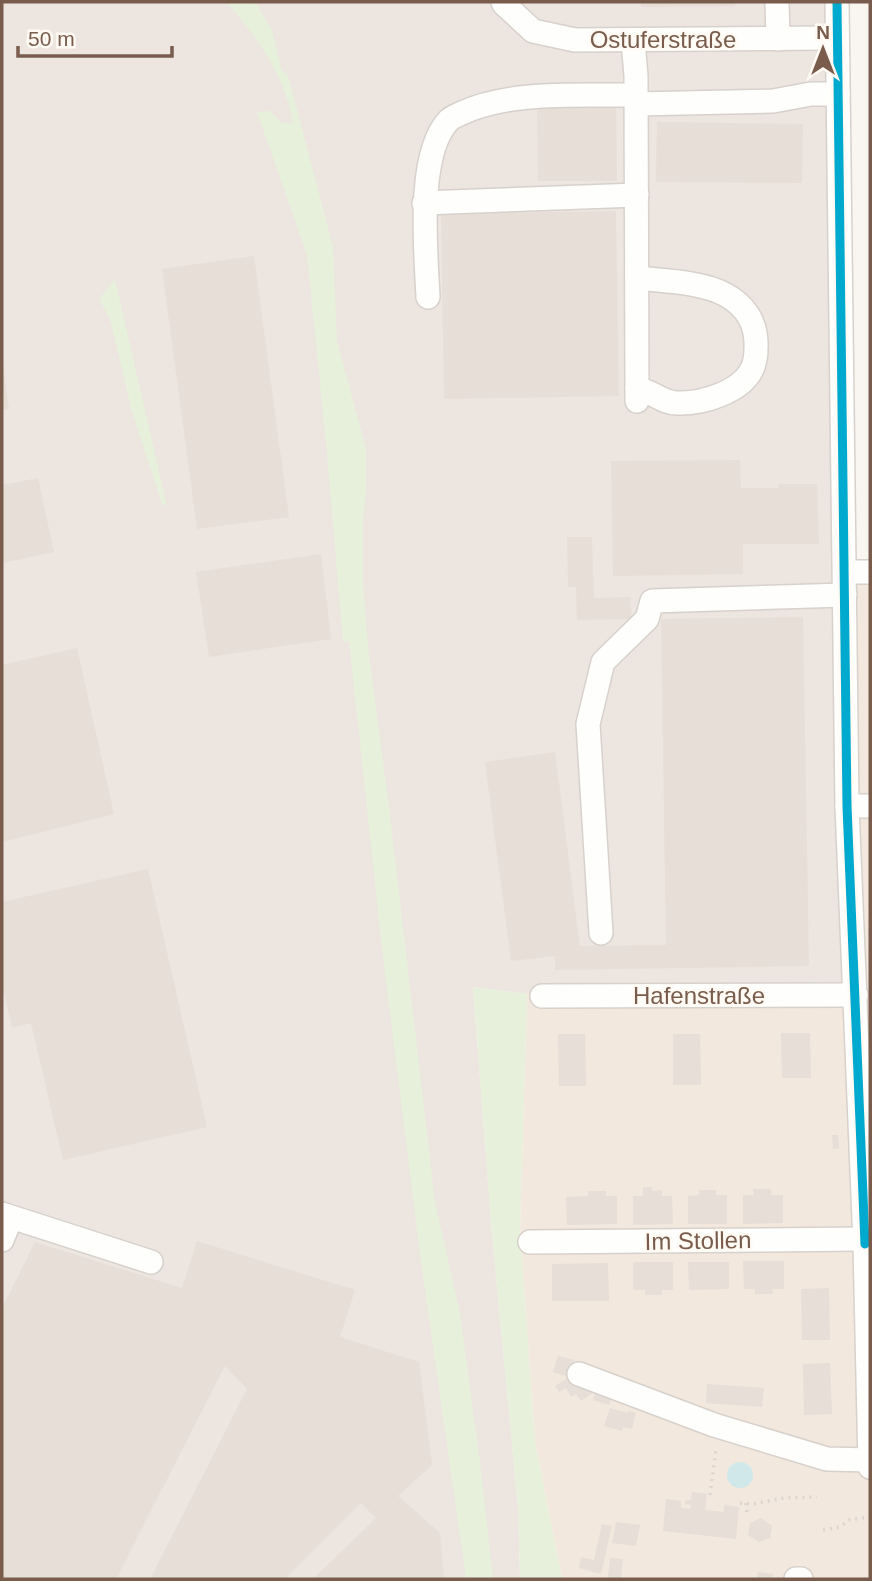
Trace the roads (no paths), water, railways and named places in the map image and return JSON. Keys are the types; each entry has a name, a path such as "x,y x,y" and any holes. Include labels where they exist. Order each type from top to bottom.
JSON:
{"street":[{"name":"Ostuferstraße","path":"503,2 533,31 575,40 837,38"},
{"path":"778,2 778,39"},
{"path":"837,2 847,806 867,1242 870,1467"},
{"path":"633,40 637,99 637,278 638,395 643,390 664,401 677,404 693,402 718,396 732,389 752,369 757,336 752,320 743,307 726,295 706,287 637,278"},
{"path":"428,297 424,203 433,152 438,136 450,118 476,106 536,96 773,101 811,94 838,94"},
{"path":"424,203 637,195"},
{"path":"845,572 870,572"},
{"path":"601,933 589,724 603,662 647,619 652,601 845,595"},
{"path":"847,806 870,806"},
{"name":"Hafenstraße","path":"542,996 856,995"},
{"path":"2,1240 7,1216 151,1262"},
{"name":"Im Stollen","path":"530,1242 867,1242"},
{"path":"579,1374 719,1426 827,1459 870,1460"},
{"path":"796,1579 802,1579"}],"water":[{"path":"740,1462 749,1466 753,1475 749,1484 740,1488 731,1484 727,1475 731,1466"}]}
